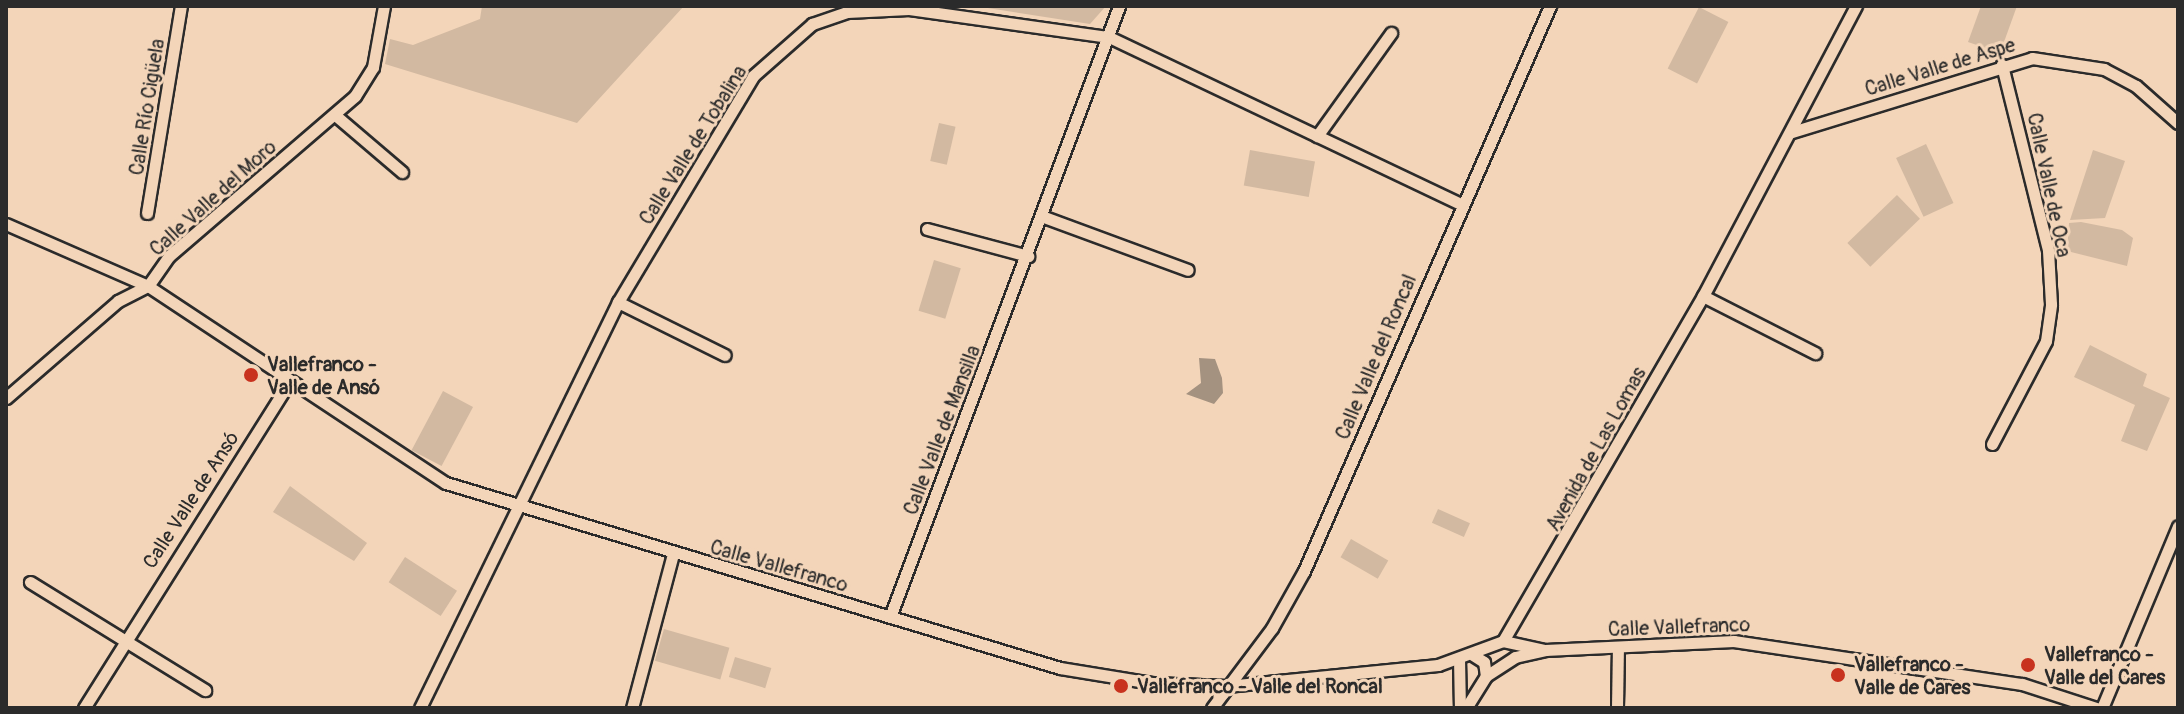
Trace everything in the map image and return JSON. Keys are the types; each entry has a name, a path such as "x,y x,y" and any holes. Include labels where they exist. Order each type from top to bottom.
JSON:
{"street":[{"name":"Calle Río Cigüela","path":"147,213 181,6"},
{"name":"Calle Valle del Moro","path":"6,398 118,301 148,286 169,256 335,115 366,84 384,6"},
{"name":"Calle Valle de Mansilla","path":"890,617 1044,217 1119,6"},
{"name":"Calle Valle del Roncal","path":"1212,708 1272,628 1304,571 1460,204 1550,6"},
{"name":"Avenida de Las Lomas","path":"1503,641 1520,619 1703,296 1856,6"},
{"name":"Calle Valle de Tobalina","path":"420,708 618,302 753,76 812,24 847,12 909,9 1109,37 1460,204"},
{"path":"1317,136 1391,33"},
{"name":"Calle Valle de Aspe","path":"1792,132 2032,58 2104,69 2136,86 2178,123"},
{"name":"Calle Valle de Oca","path":"1992,444 2046,341 2051,304 2048,250 2002,65"},
{"path":"335,115 402,172"},
{"path":"1044,217 1188,270"},
{"name":"Calle Vallefranco","path":"6,224 148,286 446,483 522,504 673,554 1060,668 1152,683 1227,686 1459,658"},
{"path":"927,229 1028,256"},
{"path":"1703,296 1815,353"},
{"path":"618,302 725,355"},
{"name":"Calle Valle de Ansó","path":"84,708 123,640 290,381"},
{"path":"2099,708 2178,526"},
{"path":"632,708 673,554"},
{"path":"30,582 205,690"},
{"name":"Avenida de Las Lomas","path":"1518,641 1520,619"},
{"name":"Calle Vallefranco","path":"1473,655 1503,641 1518,641 1545,650"},
{"path":"1515,657 1518,641"},
{"name":"Calle Vallefranco","path":"1485,678 1515,657 1545,650 1734,641 1796,645 2022,684 2099,708"},
{"path":"1617,708 1618,647"},
{"path":"1460,708 1459,658 1473,655 1484,662 1485,678 1466,708"},
{"path":"1460,684 1473,687 1485,678"}],"shaded area":[{"path":"482,6 684,6 577,123 385,64 390,39 413,45 480,19"},
{"path":"975,6 1106,6 1090,24"},
{"path":"1981,6 2017,6 2000,53 1968,42"},
{"path":"1699,7 1728,22 1697,83 1668,68"},
{"path":"939,123 956,127 947,165 930,161"},
{"path":"1926,144 1953,203 1924,217 1896,158"},
{"path":"1250,150 1315,161 1309,197 1244,185"},
{"path":"2093,150 2125,161 2105,218 2070,220"},
{"path":"1897,195 1920,219 1870,267 1847,243"},
{"path":"2081,222 2122,230 2133,238 2127,266 2067,251 2069,223"},
{"path":"934,260 961,268 945,319 919,311"},
{"path":"2090,345 2147,374 2143,386 2170,398 2147,451 2121,441 2135,405 2074,377"},
{"path":"1199,358 1215,359 1222,378 1223,393 1214,404 1186,394 1201,383"},
{"path":"443,391 473,407 442,466 412,450"},
{"path":"290,486 367,543 354,561 273,512"},
{"path":"1438,509 1470,523 1464,537 1432,523"},
{"path":"1351,539 1388,560 1378,579 1340,557"},
{"path":"405,557 457,591 441,616 389,582"},
{"path":"664,629 729,648 720,679 655,661"},
{"path":"735,657 771,668 765,688 729,677"}],"place":[{"name":"Vallefranco - Valle de Ansó","path":"251,375"},
{"name":"Vallefranco - Valle del Cares","path":"2028,665"},
{"name":"Vallefranco - Valle de Cares","path":"1838,675"},
{"name":"Vallefranco - Valle del Roncal","path":"1121,686"}]}
